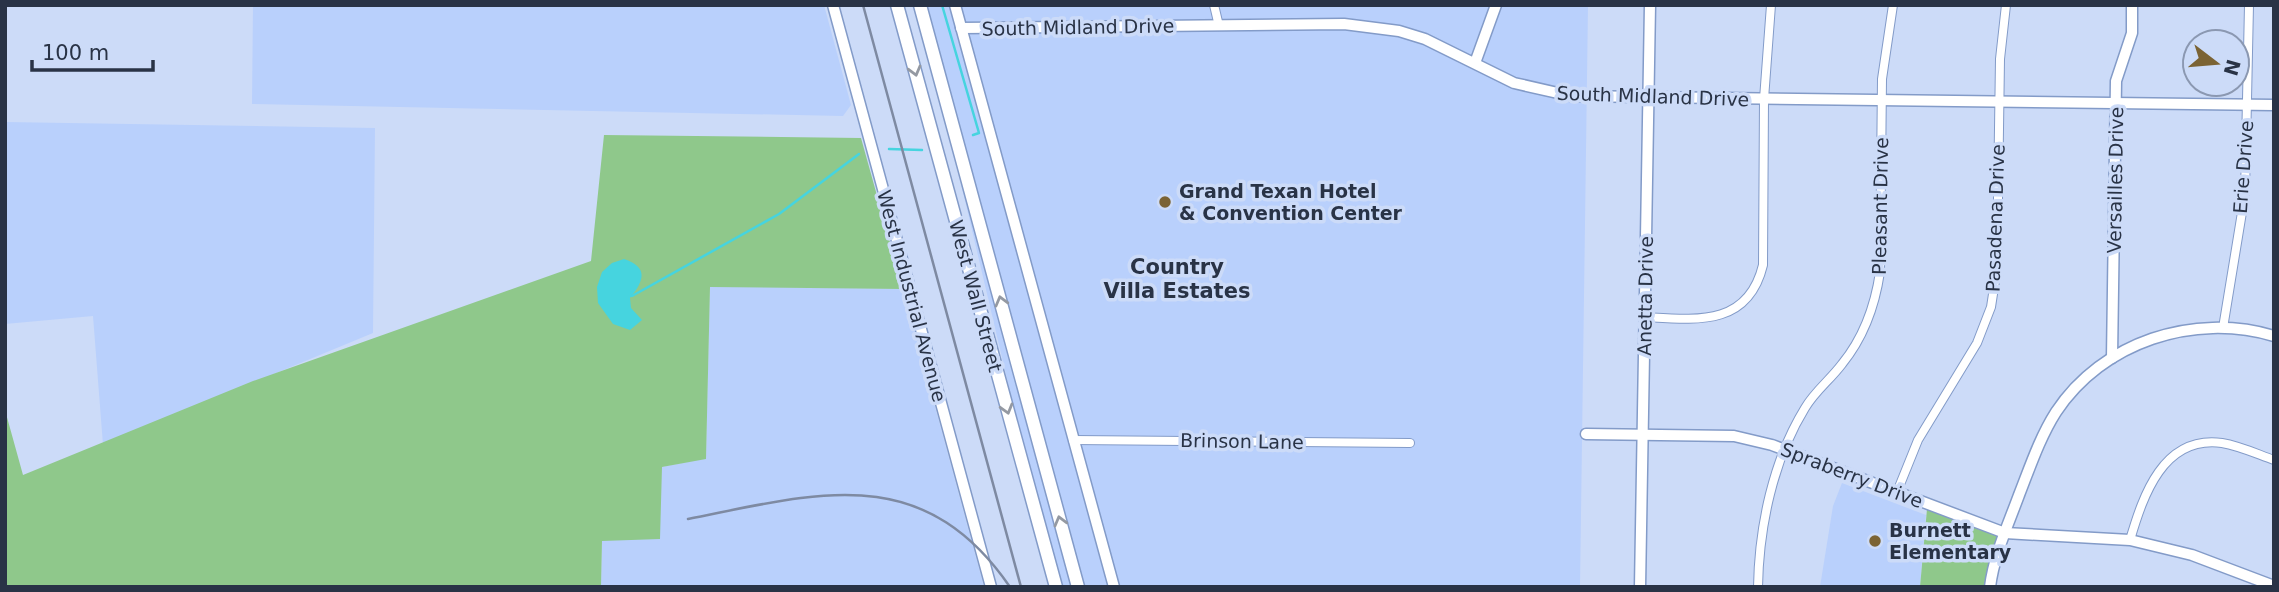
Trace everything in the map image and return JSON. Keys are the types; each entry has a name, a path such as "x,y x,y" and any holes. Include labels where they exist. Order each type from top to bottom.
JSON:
{"main road":[{"name":"West Wall Street","path":"897,5 1056,587"},
{"name":"West Wall Street","path":"920,5 1078,587"}],"street":[{"name":"West Industrial Avenue","path":"833,5 991,587"},
{"path":"955,5 1114,587"},
{"path":"1214,5 1219,26"},
{"path":"1475,63 1496,5"},
{"name":"Anetta Drive","path":"1640,587 1650,5"},
{"path":"1644,317 1703,318 1733,312 1747,301 1758,286 1763,265 1765,99 1771,5"},
{"name":"Pleasant Drive","path":"1758,587 1762,527 1786,450 1806,406 1857,343 1875,299 1880,272 1882,68 1893,5"},
{"name":"Pasadena Drive","path":"1897,492 1918,440 1977,343 1991,307 1997,268 1998,101 2006,5"},
{"name":"Versailles Drive","path":"2112,358 2117,74 2132,33 2132,5"},
{"name":"Erie Drive","path":"2223,328 2245,194 2249,5"},
{"name":"South Midland Drive","path":"961,28 1344,24 1373,27 1425,39 1514,83 1546,92 1649,97 2274,105"},
{"path":"1990,587 2004,533 2042,438 2056,412 2073,390 2112,358 2141,342 2167,334 2197,328 2223,328 2274,336"},
{"name":"Spraberry Drive","path":"1586,435 1734,436 1786,450 2004,533 2130,540 2192,555 2274,586"},
{"name":"Brinson Lane","path":"1073,440 1410,443"},
{"path":"2130,540 2154,475 2178,453 2202,444 2218,443 2274,460"}],"shaded area":[{"path":"253,5 824,5 851,105 843,116 252,104"},
{"path":"919,5 1588,5 1580,587 1056,587"},
{"path":"5,122 375,128 373,333 103,445 93,316 5,324"},
{"path":"604,135 861,138 903,289 710,287 706,459 662,467 660,539 602,541 601,587 5,587 5,410 23,475 253,381 591,261"},
{"path":"624,259 637,266 642,275 630,298 631,308 642,320 630,330 613,324 598,303 597,287 602,272 612,263"},
{"path":"710,286 903,289 984,587 601,587 602,541 662,467 706,458"},
{"name":"Burnett Elementary","path":"1842,483 1926,515 1920,587 1820,587 1833,506"},
{"path":"1927,509 1998,536 1991,587 1920,587"}],"waterway":[{"path":"942,5 979,133 973,135"},
{"path":"889,149 922,150"},
{"path":"632,296 779,214 859,154"}],"railway":[{"path":"863,5 1021,587"},
{"path":"688,519 780,501 822,496 864,496 903,503 940,519 976,546 1010,587"}],"place":[{"name":"Grand Texan Hotel & Convention Center","path":"1165,202"},
{"name":"Burnett Elementary","path":"1875,541"}],"district":[{"name":"Country Villa Estates","path":"1177,279"}]}
